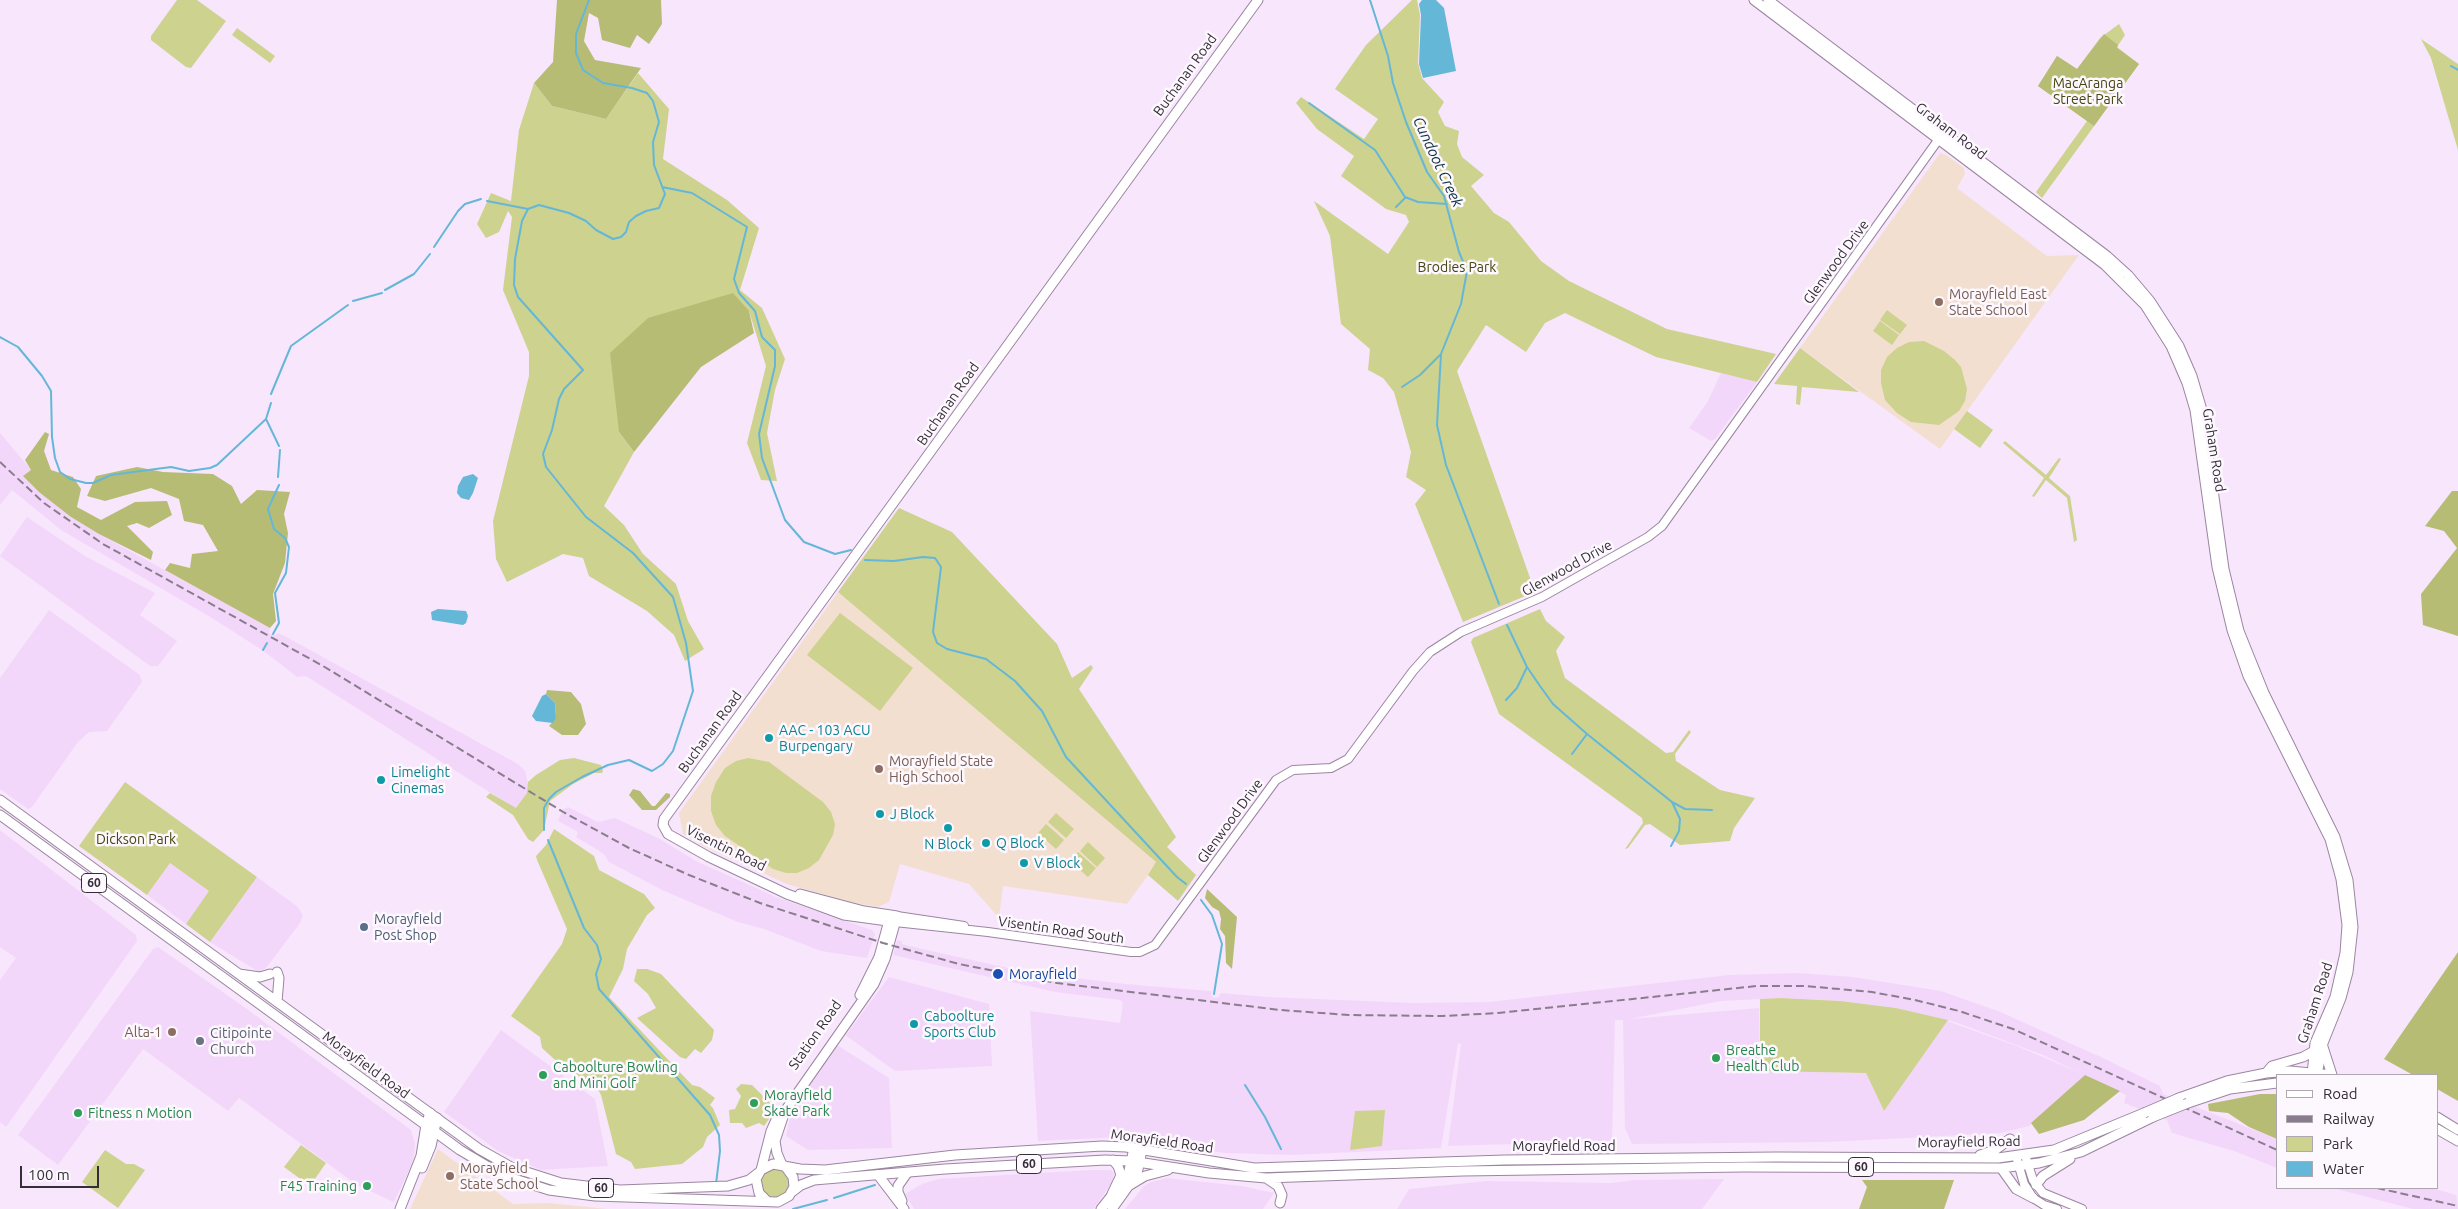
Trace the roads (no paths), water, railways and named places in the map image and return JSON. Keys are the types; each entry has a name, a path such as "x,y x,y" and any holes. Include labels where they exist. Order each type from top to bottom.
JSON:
{"main road":[{"name":"Buchanan Road","path":"663,825 664,819 1258,0"},
{"name":"Graham Road","path":"1754,0 2121,269 2156,308 2187,363 2197,392 2204,424 2224,569 2239,631 2264,693 2333,831 2348,880 2353,928 2348,972 2341,998 2322,1044 2314,1074"},
{"name":"Graham Road","path":"1768,0 2116,274 2151,313 2166,336 2180,366 2196,419 2217,567 2232,630 2252,683 2330,839 2341,879 2346,925 2344,960 2335,997 2315,1043 2314,1074"},
{"name":"Morayfield Road","path":"0,800 433,1115 495,1159 519,1171 542,1179 584,1187 620,1190 728,1186 749,1180 760,1171"},
{"name":"Morayfield Road","path":"0,815 434,1131 485,1166 513,1179 540,1188 566,1193 620,1198 767,1201"},
{"name":"Visentin Road","path":"663,825 668,834 709,857 803,901 844,915 893,919"},
{"name":"Station Road","path":"783,1165 776,1148 781,1120 789,1104 874,984 885,959 893,919"},
{"name":"Station Road","path":"760,1171 774,1124 811,1064 866,986 893,919"},
{"path":"238,974 260,977 273,973 279,978 277,1002"},
{"path":"2322,1044 2332,1074"},
{"path":"2266,1073 2272,1066 2303,1057 2314,1051"},
{"name":"Morayfield Road","path":"783,1165 825,1170 980,1153 1102,1146 1138,1149 1234,1166 1259,1168 1390,1162 1776,1157 1973,1158 2021,1156 2072,1144 2179,1098 2220,1083 2266,1073 2314,1074"},
{"name":"Morayfield Road","path":"792,1192 801,1185 814,1180 1113,1160 1209,1173 1266,1178 1463,1171 1752,1167 2001,1168 2024,1166 2081,1152 2153,1117 2188,1103 2230,1089 2276,1083"},
{"path":"401,1209 421,1156 426,1125 433,1115"},
{"path":"401,1209 428,1154 434,1131 433,1115"},
{"path":"2438,1118 2458,1130"},
{"path":"2438,1130 2458,1141"},
{"path":"1973,1158 1995,1150 2010,1139"},
{"path":"1114,1204 1135,1162 1138,1149"},
{"path":"2036,1185 2043,1176 2081,1152"},
{"path":"1113,1160 1118,1166 1121,1175 1114,1204"},
{"path":"1101,1209 1114,1204 1130,1185 1137,1174 1135,1162"},
{"name":"60","path":"760,1171 773,1164 783,1165"},
{"path":"783,1165 794,1177 792,1192"},
{"path":"1130,1185 1145,1176 1173,1167"},
{"path":"2001,1168 2016,1189 2033,1198"},
{"path":"760,1171 756,1189 767,1201"},
{"path":"905,1209 898,1189 907,1173"},
{"path":"878,1175 905,1209"},
{"path":"1266,1178 1278,1186 1282,1194 1280,1203"},
{"name":"60","path":"767,1201 782,1201 792,1192"}],"street":[{"name":"Glenwood Drive","path":"1147,949 1160,939 1276,780 1289,771 1331,768 1348,759 1413,670 1430,652 1454,635 1542,597 1642,541 1662,526 1941,136"},
{"name":"Visentin Road South","path":"893,919 935,920 964,926 972,930 1131,952 1147,949"},
{"path":"2021,1156 2024,1166 2036,1185 2048,1196 2082,1209"},
{"path":"2024,1166 2024,1184 2033,1198 2044,1205 2057,1209"}],"water":[{"path":"1422,0 1436,0 1444,8 1456,71 1423,78 1419,64 1421,15 1419,4"},
{"path":"473,474 478,478 473,493 469,500 461,498 457,493 458,486 463,477"},
{"path":"438,609 466,611 468,616 466,623 463,625 432,620 431,612"},
{"path":"546,694 555,703 556,718 553,723 536,721 532,716 542,696"}],"waterway":[{"path":"544,830 544,808 549,799 556,792 582,777 608,765 629,760 652,771 663,764 673,751 693,691 686,643 673,597 633,553 586,517 546,467 543,454 552,430 559,399 564,389 583,370 518,297 514,285 515,259 522,221 528,209 539,205 569,213 586,221 596,230 613,239 621,237 626,232 629,222 636,216 659,208 665,194 654,165 653,142 659,122 653,101 647,93 632,88 603,83 583,70 576,53 576,34 589,0"},
{"name":"Cundoot Creek","path":"1370,0 1406,122 1427,172 1444,196 1459,252 1467,271 1461,304 1441,354 1437,425 1446,465 1499,604"},
{"path":"2451,66 2458,70"},
{"path":"1309,103 1375,150 1405,197 1418,202 1447,204"},
{"path":"662,187 692,193 747,227 734,279 739,293 755,311 762,337 775,350 775,366 759,434 762,458 785,520 804,542 835,554 851,550"},
{"path":"1396,207 1405,198"},
{"path":"434,247 458,211 465,204 481,199"},
{"path":"487,201 528,209"},
{"path":"385,290 414,274 430,254"},
{"path":"353,301 382,293"},
{"path":"271,394 291,346 348,305"},
{"path":"0,337 18,347 42,376 51,391 52,437 55,458 60,472 70,479 86,483 93,483 111,475 171,467 189,471 217,465 266,419 271,403"},
{"path":"1402,387 1420,375 1440,355"},
{"path":"266,419 279,446"},
{"path":"278,477 280,450"},
{"path":"273,634 279,623 275,593 286,573 289,547 285,538 274,529 268,509 279,485"},
{"path":"865,560 894,561 923,557 935,558 941,567 933,632 937,643 947,649 986,659 1015,681 1042,711 1066,757 1177,877 1186,884"},
{"path":"1507,625 1527,667 1553,704 1587,734 1672,802 1685,809 1712,810"},
{"path":"263,650 267,643"},
{"path":"1506,700 1517,688 1527,667"},
{"path":"1572,754 1587,734"},
{"path":"1671,846 1679,831 1680,819 1672,802"},
{"path":"548,840 584,928 597,945 601,959 596,974 599,989 710,1115 719,1135 720,1151 716,1184"},
{"path":"1201,900 1212,915 1222,944 1214,994"},
{"path":"1245,1085 1265,1117 1281,1149"},
{"path":"834,1198 875,1185"},
{"path":"793,1209 827,1200"}],"railway":[{"path":"0,462 44,503 103,544 323,666 565,813 629,848 689,875 760,903 883,943 959,964 1057,983 1280,1010 1349,1015 1443,1016 1498,1013 1757,986 1805,986 1872,992 1959,1011 2013,1029 2276,1150"},
{"path":"2382,1189 2458,1206"}],"place":[{"name":"Morayfield East State School","path":"1939,302"},
{"name":"AAC - 103 ACU Burpengary","path":"769,738"},
{"name":"Morayfield State High School","path":"879,769"},
{"name":"Limelight Cinemas","path":"381,780"},
{"name":"J Block","path":"880,814"},
{"name":"N Block","path":"948,828"},
{"name":"Q Block","path":"986,843"},
{"name":"V Block","path":"1024,863"},
{"name":"Morayfield Post Shop","path":"364,927"},
{"name":"Morayfield","path":"998,974"},
{"name":"Caboolture Sports Club","path":"914,1024"},
{"name":"Alta-1","path":"172,1032"},
{"name":"Citipointe Church","path":"200,1041"},
{"name":"Breathe Health Club","path":"1716,1058"},
{"name":"Caboolture Bowling and Mini Golf","path":"543,1075"},
{"name":"Morayfield Skate Park","path":"754,1103"},
{"name":"Fitness n Motion","path":"78,1113"},
{"name":"Morayfield State School","path":"450,1176"},
{"name":"F45 Training","path":"367,1186"}],"park label":[{"name":"MacAranga Street Park","path":"2088,92"},
{"name":"Brodies Park","path":"1457,267"},
{"name":"Dickson Park","path":"136,839"}]}
